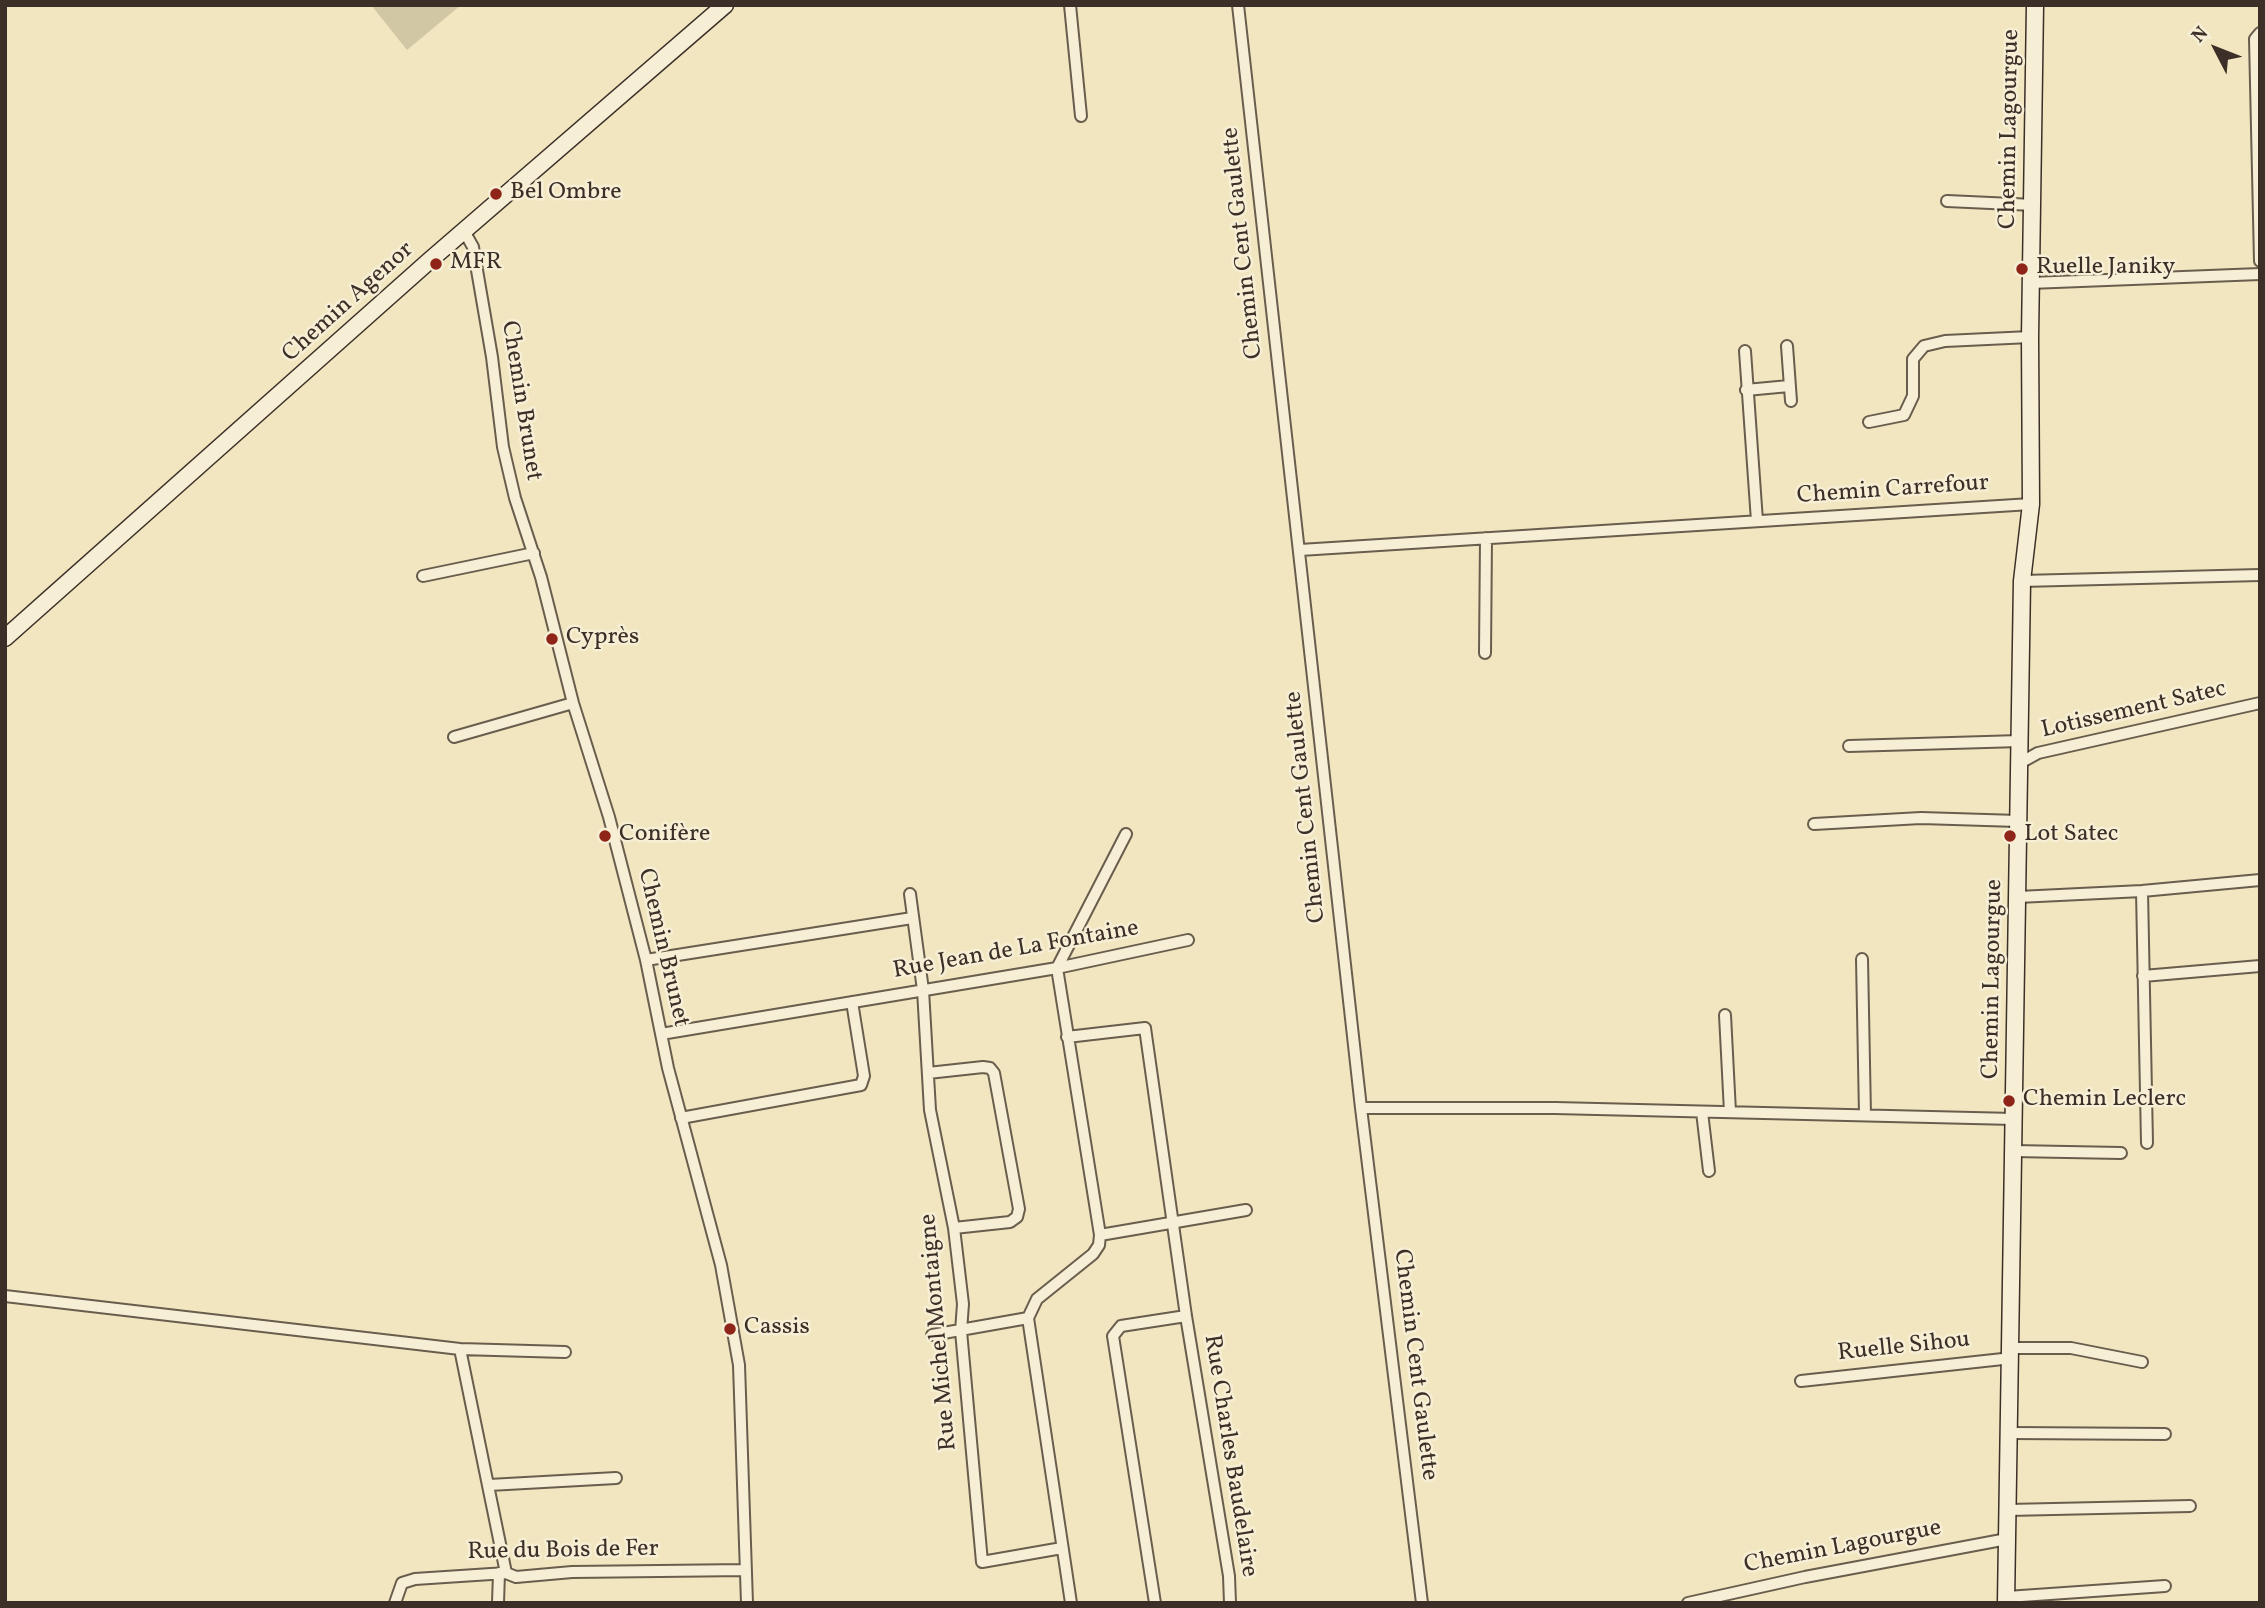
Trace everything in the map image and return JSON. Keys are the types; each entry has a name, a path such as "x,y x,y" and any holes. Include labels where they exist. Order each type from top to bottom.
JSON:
{"street":[{"name":"Chemin Agenor","path":"5,638 464,231 726,5"},
{"path":"1070,5 1081,116"},
{"name":"Chemin Cent Gaulette","path":"1238,5 1361,1108 1422,1603"},
{"name":"Chemin Lagourgue","path":"2035,5 2030,337 2031,504 2022,581 2011,1433 2006,1600 2165,1586"},
{"path":"2260,33 2255,39 2260,261"},
{"path":"1947,201 2034,205"},
{"name":"Chemin Brunet","path":"464,231 473,247 492,357 503,447 514,498 534,554 573,703 609,817 646,960 681,1118 721,1265 739,1365 747,1603"},
{"path":"2031,283 2260,274"},
{"path":"1869,422 1899,419 1904,415 1913,397 1913,359 1924,346 1945,341 2030,337"},
{"path":"1787,346 1791,401"},
{"path":"1745,351 1757,521"},
{"path":"1746,390 1789,386"},
{"name":"Chemin Carrefour","path":"1300,550 2031,504"},
{"path":"1485,653 1486,538"},
{"path":"423,576 534,554"},
{"path":"2022,581 2260,575"},
{"path":"454,737 573,703"},
{"name":"Lotissement Satec","path":"2018,764 2038,753 2260,703"},
{"path":"1849,746 2020,741"},
{"path":"1814,824 1921,818 2018,821"},
{"path":"1071,1603 1028,1318 1037,1299 1093,1254 1100,1235 1057,968 1126,834"},
{"path":"2018,897 2143,891 2260,880"},
{"path":"2143,891 2147,1143"},
{"name":"Rue Michel Montaigne","path":"910,894 923,990 930,1110 954,1228 963,1304 961,1331 982,1562 1062,1548"},
{"path":"646,960 912,918"},
{"name":"Rue Jean de La Fontaine","path":"661,1034 1057,968 1188,940"},
{"path":"1862,958 1866,1115"},
{"path":"2143,976 2260,966"},
{"path":"681,1118 861,1085 864,1076 852,1002"},
{"path":"1725,1015 1730,1112"},
{"name":"Rue Charles Baudelaire","path":"1067,1037 1145,1028 1175,1222 1186,1316 1229,1576 1228,1602"},
{"path":"928,1073 983,1067 990,1068 994,1073 1019,1209 1017,1217 1010,1222 954,1228"},
{"path":"1361,1108 1730,1112 2014,1119"},
{"path":"1702,1112 1709,1171"},
{"path":"2013,1151 2121,1153"},
{"path":"1100,1235 1246,1210"},
{"path":"5,1296 460,1349 565,1352"},
{"name":"Rue Charles Baudelaire","path":"1155,1603 1113,1336 1121,1326 1186,1316"},
{"path":"932,1335 1028,1318"},
{"path":"2012,1353 2071,1348 2142,1362"},
{"path":"460,1349 489,1485 502,1573 498,1603"},
{"name":"Ruelle Sihou","path":"1801,1381 2012,1353"},
{"path":"2011,1433 2165,1434"},
{"path":"489,1485 616,1478"},
{"path":"2008,1510 2190,1506"},
{"name":"Chemin Lagourgue","path":"1688,1603 1805,1577 2007,1539"},
{"name":"Rue du Bois de Fer","path":"396,1603 398,1588 408,1580 502,1573 516,1577 572,1572 746,1570"}],"shaded area":[{"path":"371,5 461,5 407,50"}],"place":[{"name":"Bel Ombre","path":"496,194"},
{"name":"MFR","path":"436,264"},
{"name":"Ruelle Janiky","path":"2022,269"},
{"name":"Cyprès","path":"552,639"},
{"name":"Conifère","path":"605,836"},
{"name":"Lot Satec","path":"2010,836"},
{"name":"Chemin Leclerc","path":"2009,1101"},
{"name":"Cassis","path":"730,1329"}]}
